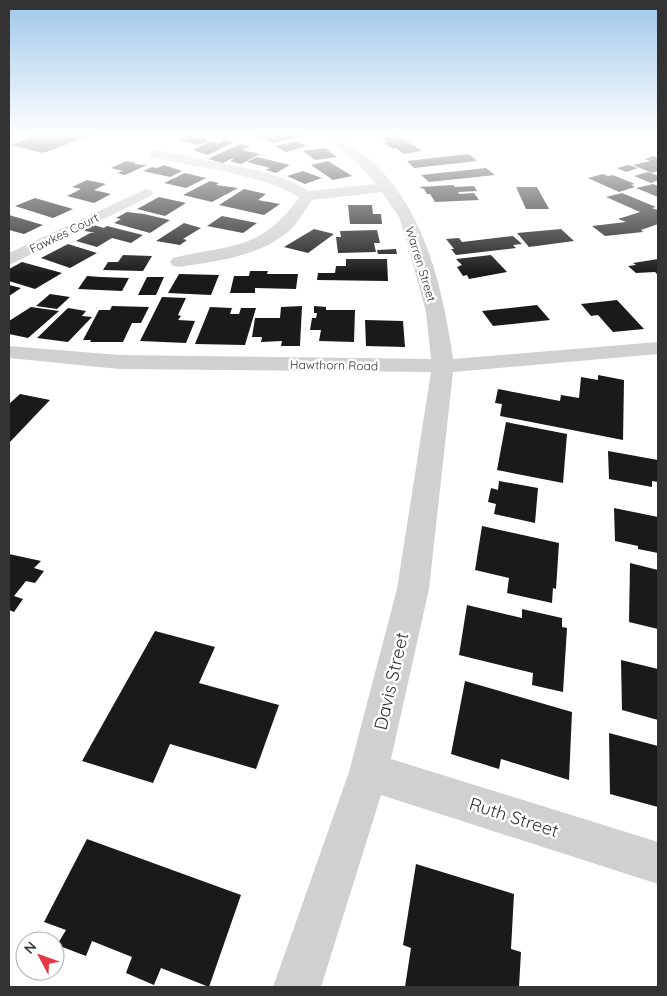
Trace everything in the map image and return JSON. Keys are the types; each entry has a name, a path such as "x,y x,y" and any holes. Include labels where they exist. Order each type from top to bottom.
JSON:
{"street":[{"path":"276,180 307,196 385,187"},
{"name":"Warren Street","path":"381,180 406,218 420,256 436,312 443,366"},
{"name":"Fawkes Court","path":"9,260 146,193"},
{"path":"178,262 234,252 260,242 284,227 307,196"},
{"name":"Hawthorn Road","path":"9,352 119,362 443,366 658,348"},
{"name":"Davis Street","path":"297,987 369,772 413,589 443,366"},
{"name":"Ruth Street","path":"369,772 658,863"}],"building":[{"path":"89,180 106,184 94,190 111,194 94,203 67,196 81,189 72,187"},
{"path":"169,180 201,180 186,188 164,183"},
{"path":"297,180 315,180 305,184"},
{"path":"593,180 626,180 635,184 631,185 635,187 619,192"},
{"path":"210,181 219,183 216,185 238,188 212,202 183,195"},
{"path":"653,184 658,186 658,197 636,188"},
{"path":"453,185 455,187 474,186 477,191 458,192 459,194 474,193 479,200 435,202 430,194 427,194 424,189 419,187"},
{"path":"516,187 537,187 549,209 526,209"},
{"path":"244,189 266,194 258,200 280,204 264,215 219,205"},
{"path":"622,193 656,207 652,208 658,210 658,224 641,230 643,232 605,236 592,226 626,222 618,219 640,212 606,197"},
{"path":"159,197 186,203 165,216 137,209"},
{"path":"35,198 73,209 53,218 15,206"},
{"path":"348,205 372,205 373,214 381,214 382,224 350,224"},
{"path":"127,212 170,220 150,233 114,223 121,219 116,218"},
{"path":"9,215 43,225 24,234 9,230"},
{"path":"222,216 257,223 243,233 207,226"},
{"path":"184,223 201,228 183,239 187,240 180,245 156,241"},
{"path":"90,224 143,235 131,243 112,238 97,247 76,241 90,233 95,233 81,230"},
{"path":"314,229 334,234 308,253 284,247"},
{"path":"561,229 574,241 529,247 517,233"},
{"path":"377,230 380,243 374,243 376,252 338,253 336,237 341,237 340,231"},
{"path":"513,236 522,244 513,245 516,248 456,255 446,239 459,238 462,242"},
{"path":"68,244 97,253 70,268 41,258"},
{"path":"396,249 397,254 378,254 377,250"},
{"path":"123,255 152,256 143,271 103,270 108,262 118,262"},
{"path":"491,255 507,272 469,279 467,275 463,276 457,267 462,265 456,259"},
{"path":"346,259 387,259 388,281 317,280 318,273 335,273 336,266 346,266"},
{"path":"658,259 658,275 655,272 636,273 628,266 636,265 633,263"},
{"path":"22,262 62,273 35,289 9,281 9,269"},
{"path":"250,271 268,271 267,274 298,274 296,289 255,288 255,293 230,293 234,276 249,276"},
{"path":"179,274 219,275 211,295 168,293"},
{"path":"87,276 129,278 122,291 78,289"},
{"path":"147,277 164,277 156,295 138,295"},
{"path":"9,285 21,288 9,296"},
{"path":"50,294 70,297 57,309 36,306"},
{"path":"162,297 186,298 178,315 181,316 178,320 195,321 186,343 140,341"},
{"path":"617,300 644,329 613,332 598,315 591,316 581,304"},
{"path":"537,305 550,320 493,326 482,311"},
{"path":"112,306 149,307 141,323 132,323 123,342 90,342 91,340 83,340 99,310 110,310"},
{"path":"302,306 300,346 281,346 282,341 261,342 262,337 252,337 255,318 280,318 281,307"},
{"path":"314,306 326,307 326,310 355,310 354,342 319,341 321,330 310,330 312,318 316,318 317,313 314,313"},
{"path":"31,307 59,311 28,338 9,334 9,321"},
{"path":"210,307 232,308 230,314 239,314 241,308 256,308 245,345 195,344"},
{"path":"68,308 86,311 82,316 92,317 68,342 37,338"},
{"path":"365,320 403,321 405,347 366,346"},
{"path":"598,375 624,380 623,440 500,416 502,404 495,403 498,389 560,401 561,395 579,398 581,377 598,380"},
{"path":"20,394 50,400 9,443 9,404"},
{"path":"506,422 567,434 563,483 497,470"},
{"path":"608,451 658,460 658,482 652,481 652,487 609,479"},
{"path":"499,481 538,488 535,523 494,514 496,504 488,502 491,488 498,490"},
{"path":"614,508 658,517 658,553 638,549 638,546 615,541"},
{"path":"482,526 559,543 556,589 553,588 552,603 507,593 509,578 475,570"},
{"path":"9,554 41,561 34,568 44,571 35,583 26,581 14,596 23,599 14,612 9,610"},
{"path":"630,563 658,570 658,629 629,622"},
{"path":"467,605 522,618 522,609 562,618 562,627 567,628 563,692 532,685 533,673 459,655"},
{"path":"155,631 215,647 199,683 279,705 256,769 170,744 153,783 82,761"},
{"path":"621,660 658,669 658,720 622,710"},
{"path":"465,681 572,712 569,780 501,759 499,769 451,754"},
{"path":"609,733 658,746 658,807 610,794"},
{"path":"87,839 241,895 209,987 161,968 154,985 126,973 132,957 92,941 86,956 65,948 66,930 44,922"},
{"path":"416,864 514,894 511,949 521,952 519,987 405,987 411,948 403,945"}]}
